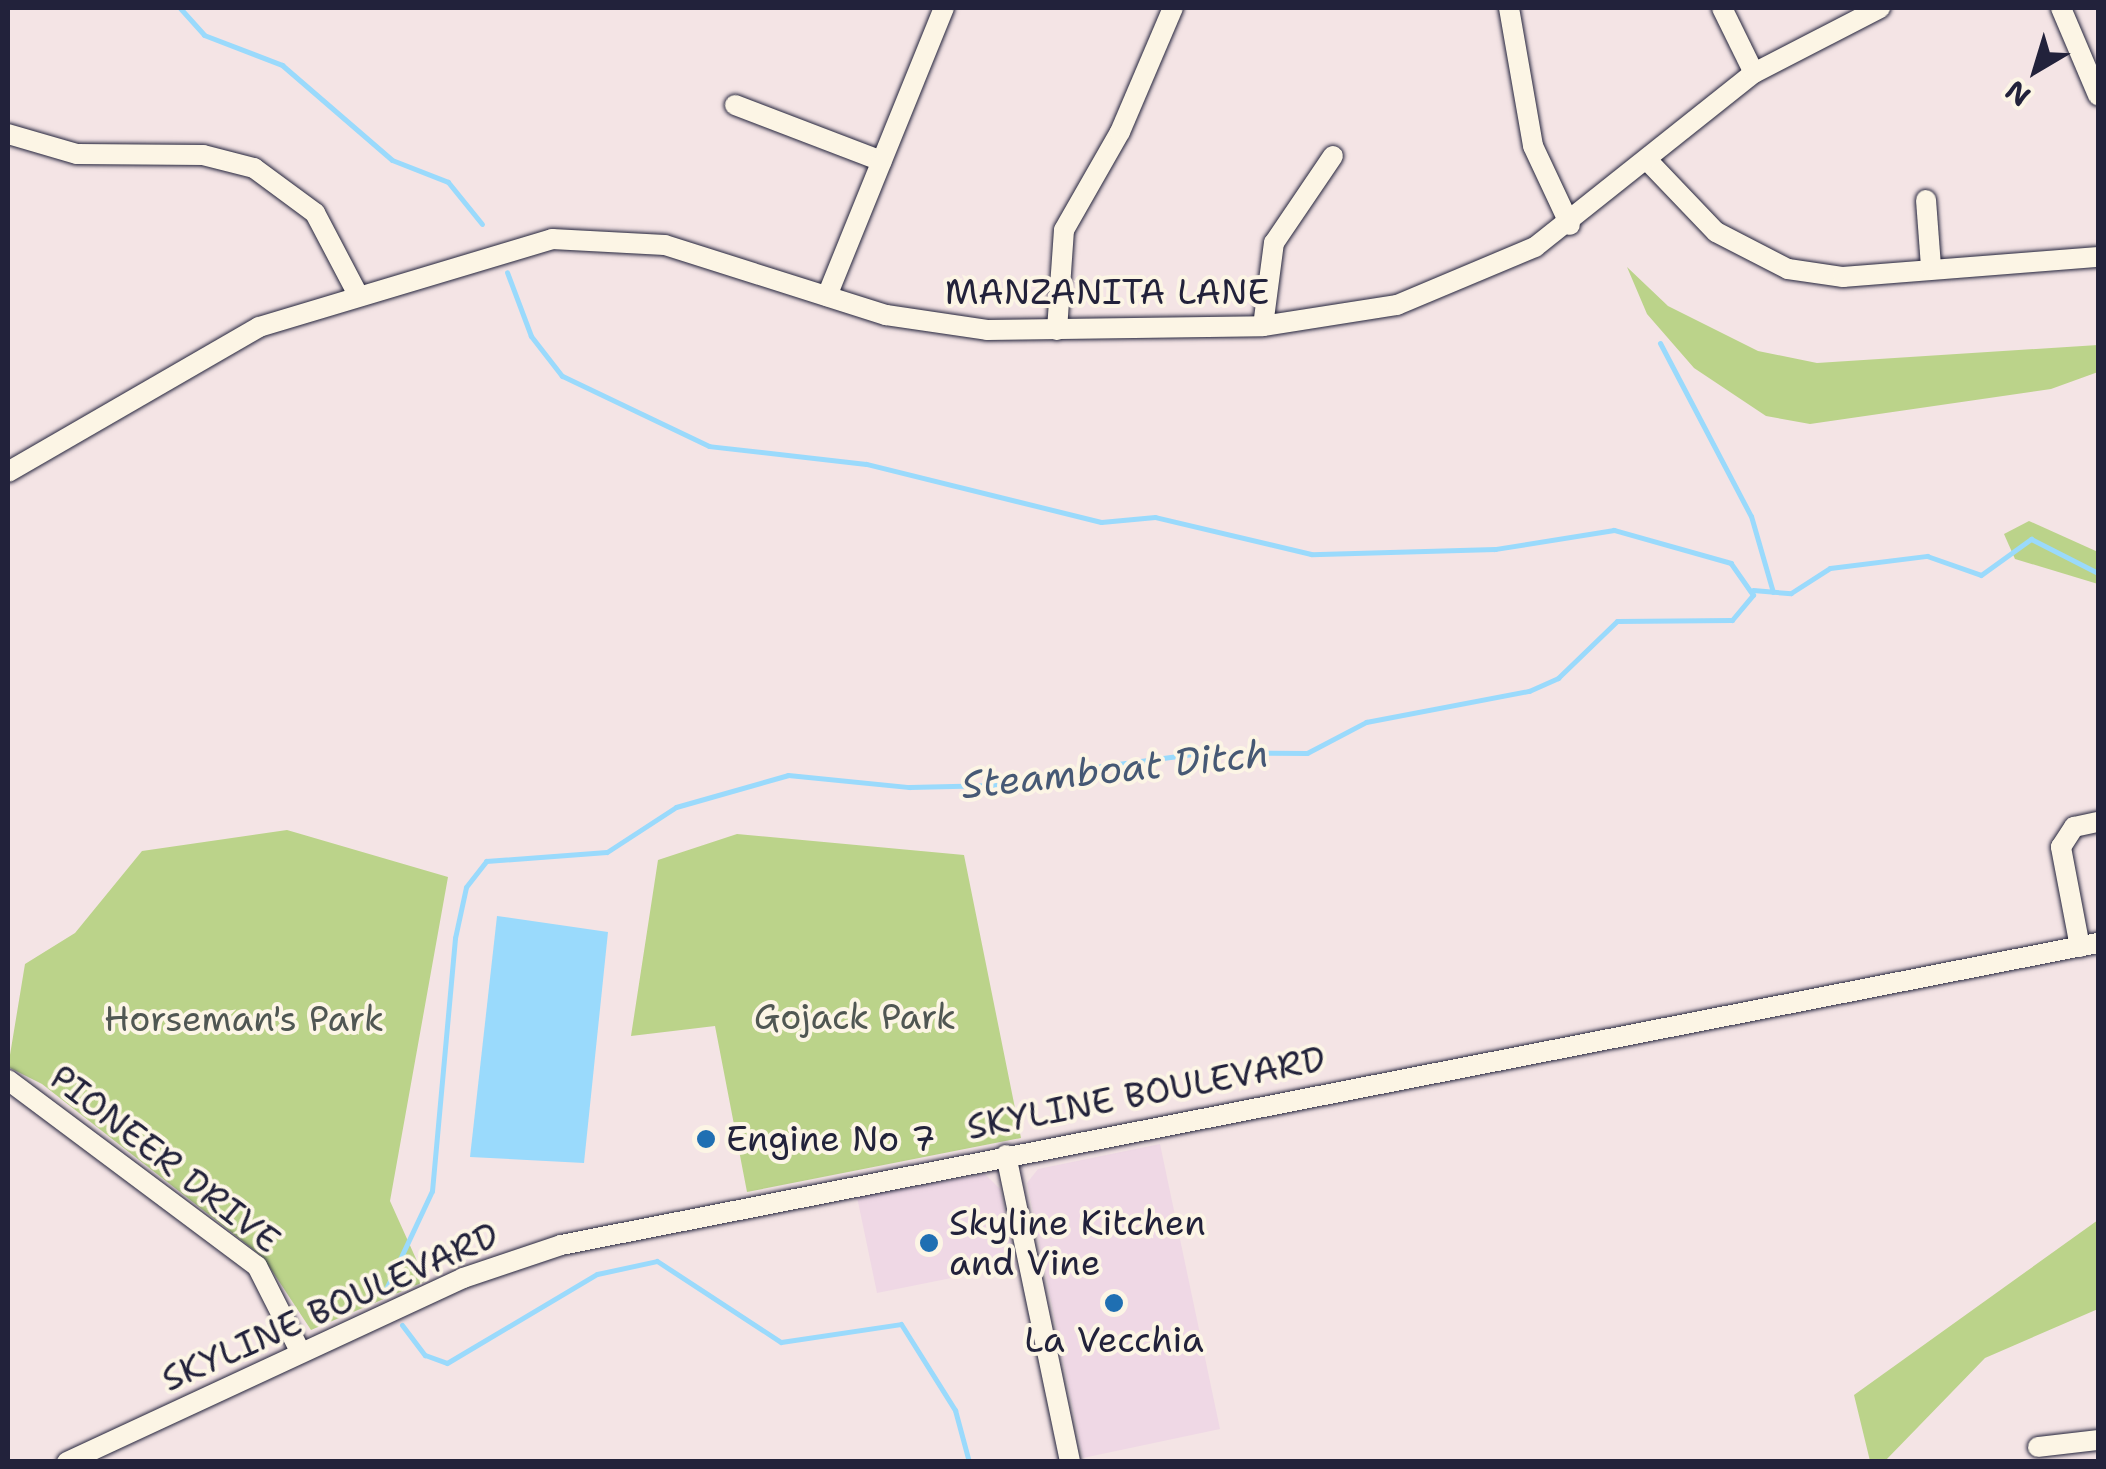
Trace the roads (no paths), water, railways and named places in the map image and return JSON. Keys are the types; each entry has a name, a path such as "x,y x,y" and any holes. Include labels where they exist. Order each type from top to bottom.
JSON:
{"street":[{"path":"827,296 944,8"},
{"path":"1057,330 1064,230 1173,8"},
{"path":"1508,8 1534,146 1570,224"},
{"path":"1722,8 1754,72"},
{"name":"MANZANITA LANE","path":"8,472 258,327 530,242 598,236 664,245 827,296 949,327 1057,330 1263,326 1432,294 1570,224 1754,72 1880,8"},
{"path":"2061,8 2098,95"},
{"path":"735,106 882,162"},
{"path":"8,134 77,154 202,155 254,168 315,213 358,293"},
{"path":"1263,326 1274,243 1334,156"},
{"path":"1649,162 1716,232 1762,261 1843,276 2098,257"},
{"path":"1926,200 1930,267"},
{"path":"2090,945 2061,847 2074,827 2098,822"},
{"name":"SKYLINE BOULEVARD","path":"67,1462 300,1351 528,1254 1328,1088 1502,1067 2090,945"},
{"name":"PIONEER DRIVE","path":"8,1080 257,1266 300,1351"},
{"path":"1006,1155 1070,1462"},
{"path":"2038,1447 2098,1440"}],"water":[{"path":"497,916 608,932 584,1163 470,1157"}],"waterway":[{"name":"Steamboat Ditch","path":"180,8 204,35 282,65 392,160 448,182 482,224"},
{"name":"Steamboat Ditch","path":"386,1289 432,1191 455,938 466,887 486,861 607,852 676,807 788,775 909,787 1046,784 1088,768 1208,752 1307,753 1366,722 1529,691 1558,678 1617,621 1732,620 1753,595 1731,563 1614,530 1495,549 1311,554 1155,517 1101,522 866,464 709,446 562,376 531,336 507,272"},
{"path":"1660,343 1751,516 1773,592"},
{"path":"1753,590 1791,593 1830,568 1927,556 1981,575 2031,539 2098,573"},
{"name":"Steamboat Ditch","path":"402,1325 425,1355 447,1363 597,1274 657,1261 781,1342 901,1324 955,1410 969,1462"}],"place":[{"name":"Engine No 7","path":"706,1139"},
{"name":"Skyline Kitchen and Vine","path":"929,1243"},
{"name":"La Vecchia","path":"1114,1303"}],"park label":[{"name":"Gojack Park","path":"855,1017"},
{"name":"Horseman's Park","path":"244,1019"}]}
